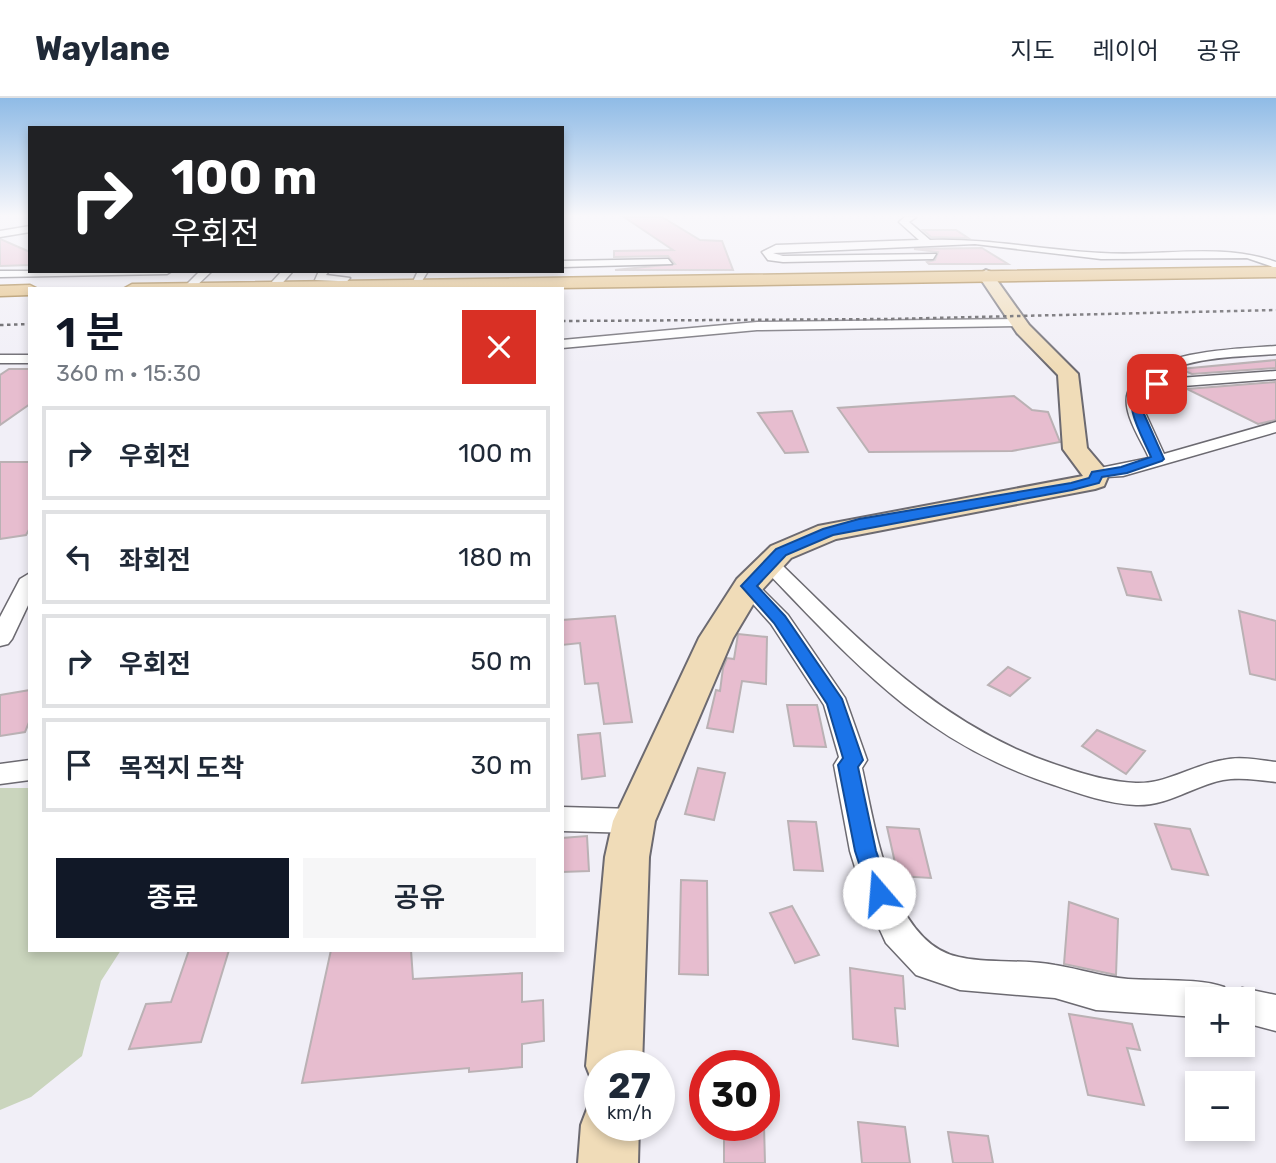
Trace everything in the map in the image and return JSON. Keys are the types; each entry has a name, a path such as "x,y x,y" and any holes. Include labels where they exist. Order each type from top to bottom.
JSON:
{"main road":[{"path":"230,287 341,285 419,277 1276,272"},
{"path":"615,1050 627,857 634,821 716,638 759,575 781,552 828,532 859,523 1095,481 1096,474 1075,449 1068,374 971,275"},
{"path":"0,291 28,290"},
{"path":"608,1163 609,1141"}],"street":[{"path":"954,267 971,275"},
{"path":"0,274 56,273"},
{"path":"188,287 205,273"},
{"path":"274,286 286,273"},
{"path":"323,273 319,278 345,278 341,285"},
{"path":"564,344 757,326 1018,323"},
{"path":"1158,459 1135,405 1135,391 1139,385 1155,371 1192,359 1276,350"},
{"path":"0,359 25,359"},
{"path":"0,370 25,359"},
{"path":"1139,385 1276,375"},
{"path":"1096,474 1123,471 1276,427"},
{"path":"759,575 929,715 977,744 1049,775 1098,788 1146,794 1183,785 1220,770 1234,768 1276,772"},
{"path":"759,575 779,620 836,704 853,760 848,765 865,851 879,893 898,933 928,964 960,974 1055,981 1096,993 1185,1000"},
{"path":"0,639 6,612 28,582"},
{"path":"0,774 28,770"},
{"path":"564,819 634,821"},
{"path":"1255,1008 1276,1013"}],"green space":[{"path":"0,788 28,788 28,952 120,952 101,981 82,1056 31,1097 0,1110"}],"building":[{"path":"648,267 732,267 733,270 615,270"},
{"path":"1276,360 1276,368 1192,374 1180,369"},
{"path":"9,369 28,369 28,405 0,425 0,375"},
{"path":"1276,382 1276,420 1258,424 1187,389"},
{"path":"1014,396 1032,410 1048,412 1060,442 1012,451 869,452 838,408"},
{"path":"792,411 808,452 785,453 758,413"},
{"path":"0,462 28,462 28,532 26,535 0,539"},
{"path":"1118,568 1151,572 1161,600 1127,595"},
{"path":"1239,611 1276,621 1276,680 1250,674"},
{"path":"615,616 632,722 604,724 598,683 585,684 580,643 564,645 564,620"},
{"path":"738,634 767,637 766,684 742,681 733,732 707,728 716,690 720,691 723,668 727,658 734,659"},
{"path":"1008,667 1030,678 1010,696 988,685"},
{"path":"28,690 28,725 25,732 0,736 0,695"},
{"path":"787,705 817,705 826,747 794,746"},
{"path":"1097,730 1145,751 1126,774 1082,746"},
{"path":"600,733 605,776 582,779 578,735"},
{"path":"698,768 725,773 714,820 685,814"},
{"path":"788,821 816,822 823,871 794,870"},
{"path":"1155,824 1190,829 1208,875 1172,869"},
{"path":"887,827 919,829 931,878 898,876"},
{"path":"587,836 589,871 564,872 564,838"},
{"path":"681,880 707,881 708,975 679,974"},
{"path":"1069,902 1118,919 1116,975 1064,964"},
{"path":"792,906 819,955 795,963 770,913"},
{"path":"188,952 228,952 201,1042 129,1049 146,1004 171,1002"},
{"path":"331,952 411,952 413,979 522,973 522,1002 543,1000 544,1041 522,1044 522,1067 469,1072 469,1068 302,1083"},
{"path":"850,968 903,976 905,1009 895,1008 898,1046 853,1039"},
{"path":"1069,1014 1132,1024 1140,1050 1127,1048 1144,1105 1088,1095"},
{"path":"858,1122 905,1127 910,1163 862,1163"},
{"path":"948,1132 988,1136 993,1163 953,1163"},
{"path":"724,1141 764,1141 765,1163 724,1163"}],"railway":[{"path":"564,321 889,319 1276,310"},
{"path":"0,325 28,324"}],"route":[{"path":"879,893 865,851 848,765 853,760 836,704 779,620 748,586 781,552 828,532 859,523 1072,487 1095,481 1096,474 1123,471 1158,459 1135,405 1135,391 1139,385 1157,384"}]}
